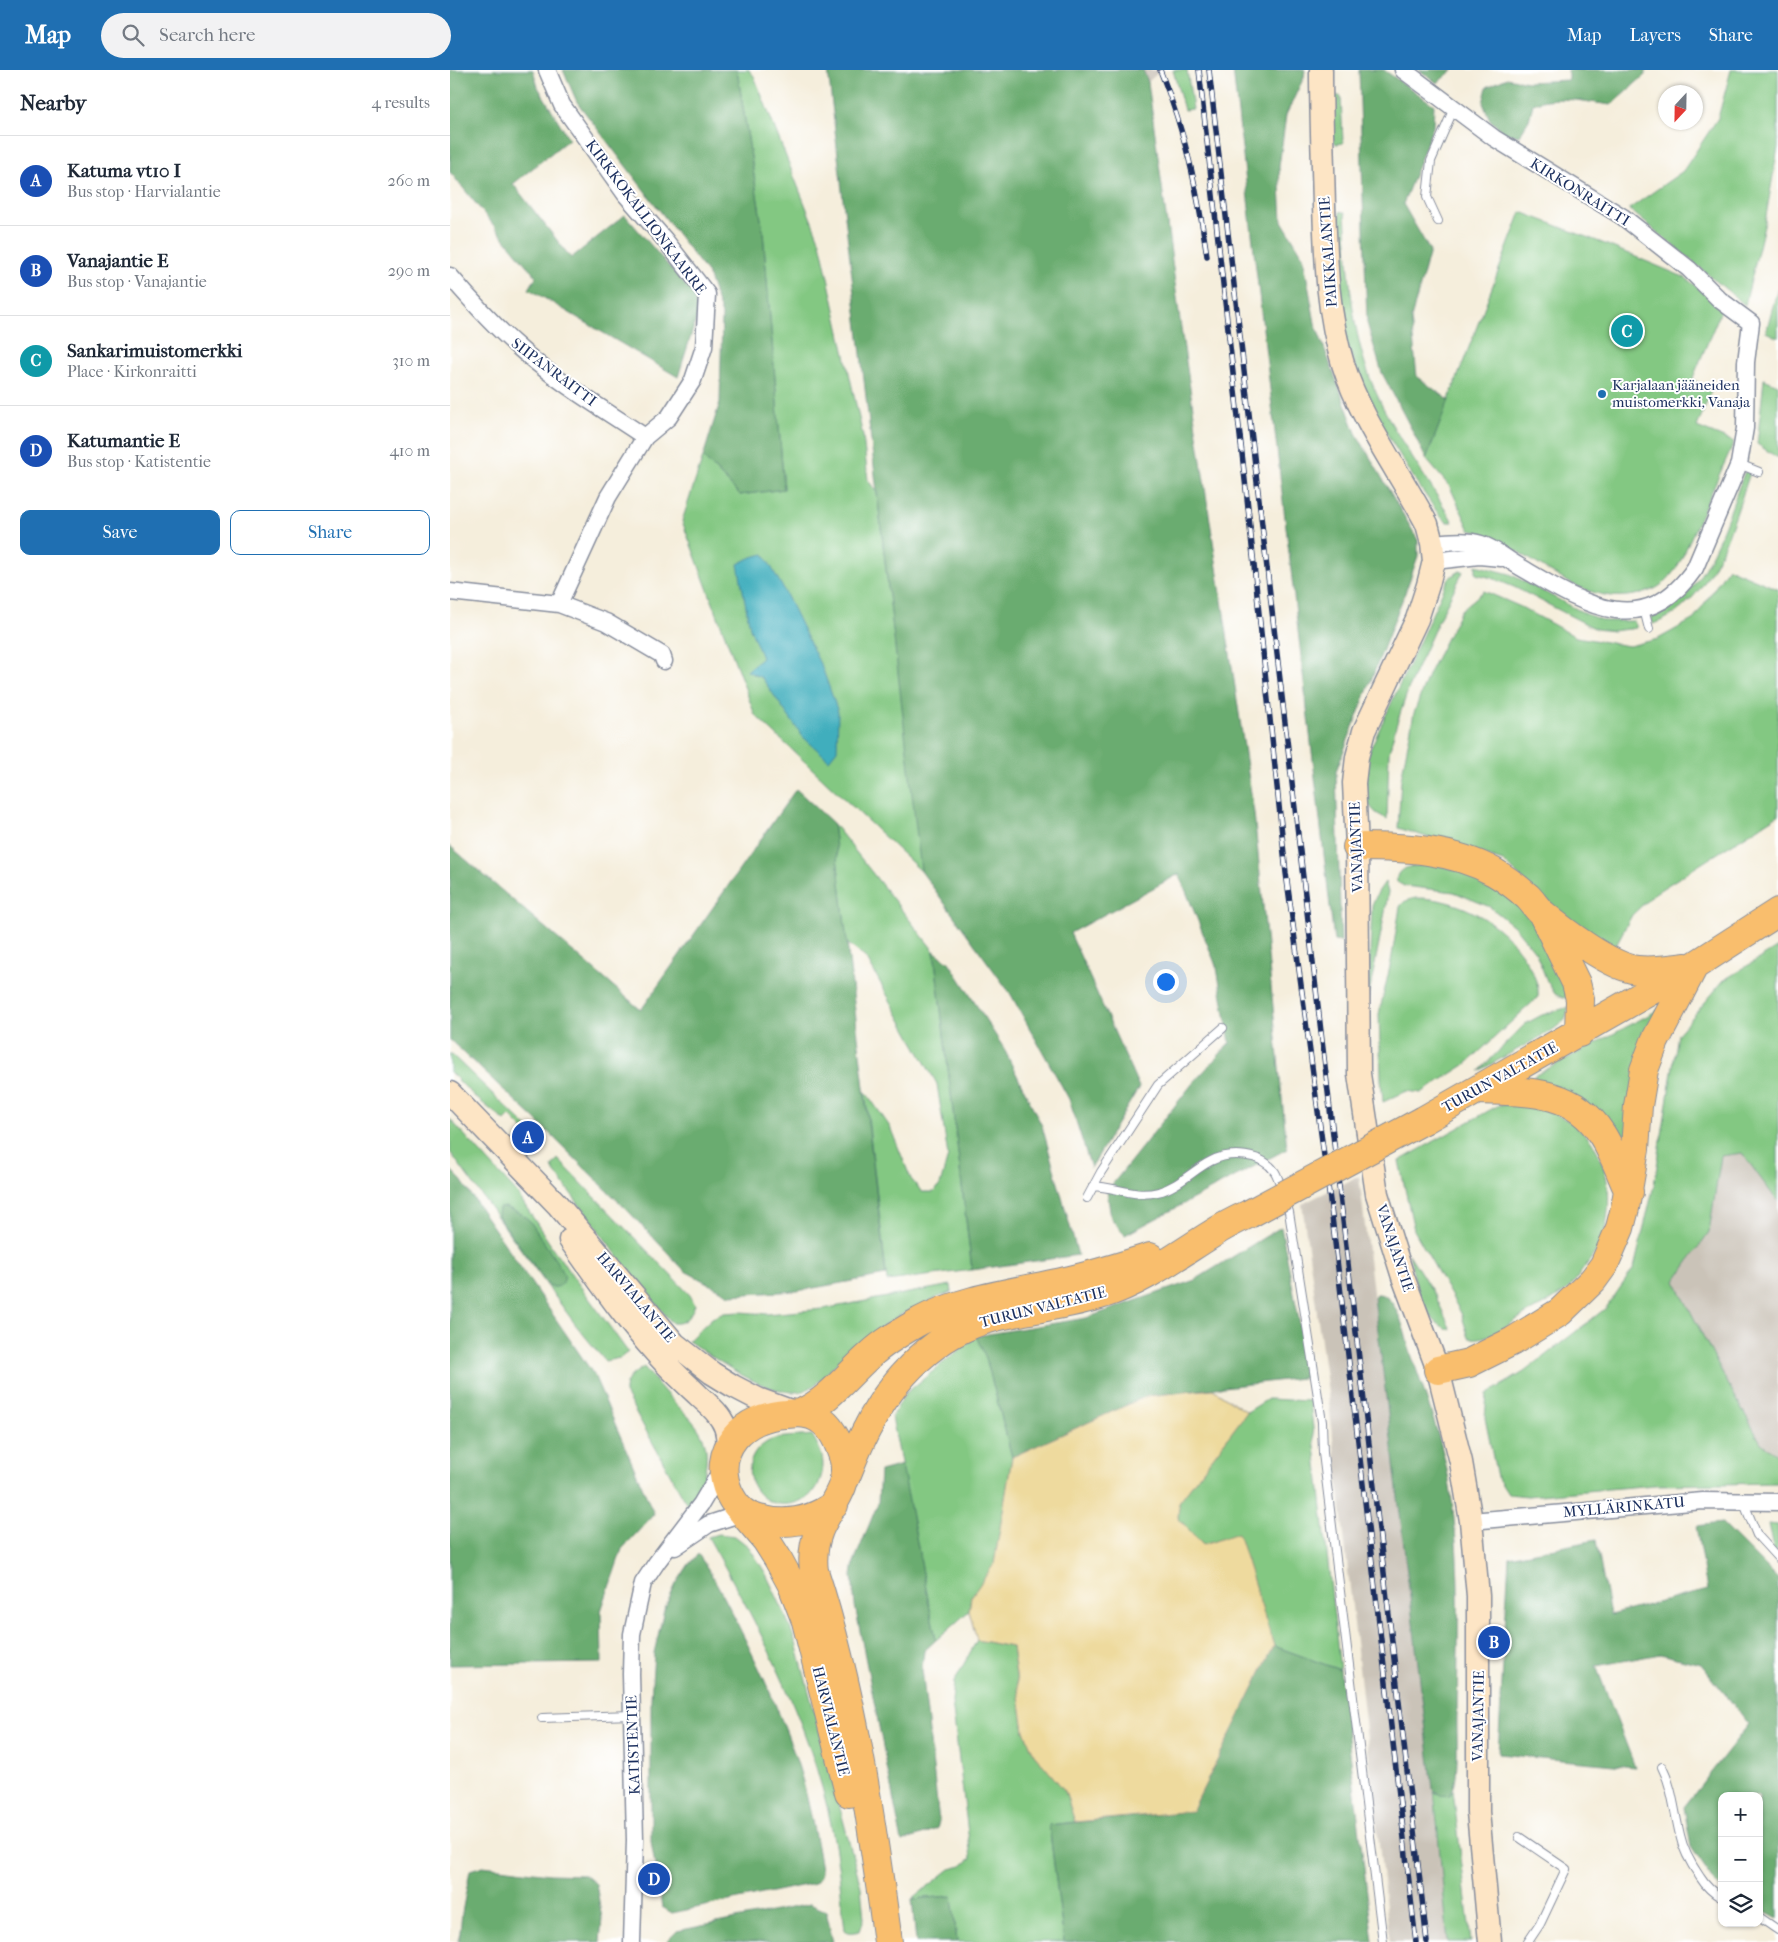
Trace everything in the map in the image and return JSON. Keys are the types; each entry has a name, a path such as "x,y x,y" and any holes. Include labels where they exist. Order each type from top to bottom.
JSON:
{"highway":[{"path":"1357,847 1423,850 1456,857 1494,872 1529,898 1542,913 1598,954 1625,968 1654,971 1694,966"},
{"name":"TURUN VALTATIE","path":"845,1479 867,1428 889,1392 906,1371 944,1338 970,1325 990,1318 1105,1294 1156,1269 1215,1232 1424,1120 1579,1033 1694,966 1778,912"},
{"path":"1542,913 1576,983 1580,1000 1579,1033"},
{"path":"1438,1370 1469,1363 1514,1341 1560,1312 1579,1296 1593,1280 1613,1246 1620,1228 1629,1192 1644,1070 1655,1041 1694,966"},
{"path":"1477,1090 1535,1092 1566,1102 1586,1115 1601,1133 1629,1192"},
{"name":"TURUN VALTATIE","path":"799,1413 816,1406 828,1397 871,1354 895,1336 948,1308 986,1297 1074,1280 1123,1266 1215,1232"},
{"path":"799,1413 819,1418 828,1425 840,1450 845,1469 845,1479 834,1505 822,1514 808,1519 786,1522 765,1521 744,1514 732,1500 727,1488 725,1460 731,1442 750,1423 773,1414 799,1413"},
{"name":"HARVIALANTIE","path":"834,1505 820,1529 814,1545 814,1571 840,1661 856,1733 872,1823 887,1942"},
{"name":"HARVIALANTIE","path":"744,1514 766,1540 778,1559 792,1585 806,1621 887,1942"}],"street":[{"name":"KIRKKOKALLIONKAARRE","path":"547,70 562,104 626,195 665,240 707,294 704,347 693,380 670,417 645,437 608,497 559,604"},
{"name":"PAIKKALANTIE","path":"1320,70 1326,256 1328,292 1334,327 1343,363 1354,393 1427,524 1433,552"},
{"name":"KIRKONRAITTI","path":"1403,70 1510,148 1623,217 1689,269 1720,300 1751,324 1746,362 1745,428 1739,464"},
{"name":"SIIPANRAITTI","path":"450,276 479,310 526,354 645,437"},
{"path":"1433,552 1507,559 1593,605 1619,610 1644,609 1668,598 1687,580 1695,568 1739,464"},
{"name":"VANAJANTIE","path":"1433,552 1428,585 1417,619 1364,731 1357,757 1354,784 1357,847 1359,1074 1377,1194 1403,1277 1438,1370 1460,1462 1471,1521 1478,1596 1478,1812 1490,1942"},
{"path":"450,592 559,604 606,622 662,655 664,661"},
{"name":"HARVIALANTIE","path":"450,1092 583,1233 675,1344 712,1373 733,1386 767,1403 799,1413"},
{"name":"HARVIALANTIE","path":"502,1146 639,1334 657,1355 721,1418 728,1440 725,1460"},
{"name":"KATISTENTIE","path":"632,1942 635,1840 632,1634 635,1618 644,1583 701,1504 725,1460"},
{"name":"MYLLÄRINKATU","path":"1471,1521 1663,1503 1703,1501 1778,1502"},
{"name":"KATISTENTIE","path":"662,1556 709,1524 739,1513 744,1514"}],"lane":[{"path":"1438,221 1427,197 1431,161 1454,108"},
{"path":"1739,464 1759,472"},
{"path":"1644,609 1649,629"},
{"path":"1087,1198 1158,1084 1223,1028"},
{"path":"1093,1186 1128,1193 1152,1194 1167,1190 1214,1160 1237,1155 1258,1159 1276,1173 1289,1212 1322,1422 1324,1453 1383,1942"},
{"path":"1743,1501 1757,1534 1778,1558"},
{"path":"542,1718 632,1715"},
{"path":"1662,1767 1669,1780 1680,1836 1691,1864 1703,1881 1718,1896"},
{"path":"1519,1838 1566,1869 1540,1924 1528,1942"},
{"path":"1763,1920 1778,1930"}],"shaded area":[{"path":"1143,70 1161,70 1148,82"},
{"path":"1742,1153 1778,1202 1778,1455 1761,1443 1721,1371 1675,1281 1709,1232 1721,1156"},
{"path":"1359,1176 1433,1789 1448,1942 1390,1942 1327,1385 1302,1204"}],"green space":[{"path":"450,70 533,70 538,87 569,139 513,184 571,258 625,215 693,294 698,313 678,377 529,289 536,277 450,172"},
{"path":"563,70 737,70 763,232 784,489 740,495 703,457 720,402 722,315 708,274 577,102"},
{"path":"737,70 749,70 754,76 820,242 863,436 868,480 877,493 922,872 755,715 682,521 703,457 740,495 784,489 763,232"},
{"path":"828,70 1143,70 1148,82 1182,335 1254,813 1287,1149 1125,1235 1111,1218 1107,1191 1193,1083 1230,1043 1217,968 1179,874 1070,933 1139,1087 1091,1168 1069,1099 1010,993 921,871"},
{"path":"1173,70 1187,70 1193,109 1184,110"},
{"path":"1233,70 1305,70 1304,77 1286,115 1279,167 1282,221 1303,256 1315,323 1356,433 1418,540 1418,556 1408,585 1336,771 1341,942 1334,941"},
{"path":"1359,70 1384,70 1434,105 1433,127 1403,204 1430,251 1411,318 1417,377 1449,400 1426,459 1382,373 1367,323"},
{"path":"1419,70 1453,70 1437,83"},
{"path":"1568,70 1647,70 1645,75 1611,105 1561,99 1533,104 1529,120 1519,136 1504,133 1490,120 1483,103 1487,87 1507,78 1528,82 1568,80"},
{"path":"1731,70 1778,70 1778,147 1765,222 1745,305 1629,209 1683,171 1718,118"},
{"path":"1330,96 1341,96 1343,143 1336,144 1332,138"},
{"path":"1340,211 1345,213 1352,302 1366,367 1391,423 1453,522 1447,522 1440,516 1417,483 1370,406 1344,337 1336,255"},
{"path":"1521,212 1686,278 1722,308 1692,380 1712,388 1697,427 1734,442 1681,560 1668,579 1651,591 1635,595 1612,596 1591,591 1570,583 1491,537 1470,530 1450,487 1426,459"},
{"path":"1778,287 1778,338 1766,332"},
{"path":"1764,379 1778,385 1778,458 1757,444"},
{"path":"1745,471 1750,473 1736,516 1717,561 1705,582 1691,600 1673,614 1653,624 1651,618 1675,605 1699,577 1718,542"},
{"path":"1476,565 1510,574 1586,614 1604,621 1634,621 1637,628 1612,631 1596,629 1514,587 1476,574"},
{"path":"1728,568 1778,589 1778,815 1655,893 1632,915 1612,952 1575,928 1503,861 1398,828 1401,779 1414,713 1428,675 1461,610 1484,591 1521,607 1576,637 1629,646 1658,639 1694,619"},
{"path":"1463,571 1462,574 1439,619 1410,684 1395,729 1389,753 1387,819 1376,813 1363,795 1367,756 1449,578"},
{"path":"796,789 833,823 886,1275 797,1291 730,1295 685,1271 630,1213 534,1118 450,1040 450,846 641,1010"},
{"path":"833,823 934,951 972,1270 887,1281 865,1091 890,1127 911,1179 922,1192 934,1192 940,1185 948,1156 937,1084 867,959 847,943"},
{"path":"1434,864 1482,877 1527,910 1570,997 1563,998 1555,994 1547,981 1536,953 1514,926 1490,907 1454,892 1404,886 1397,882 1397,876 1404,869"},
{"path":"1385,882 1388,892 1368,999 1372,906"},
{"path":"1416,898 1433,899 1467,909 1497,927 1510,939 1530,968 1537,985 1538,997 1465,1065 1421,1093 1407,1091 1383,1102 1379,1014 1391,962 1400,907 1408,900"},
{"path":"1778,947 1778,1202 1742,1153 1721,1156 1709,1232 1675,1281 1721,1371 1761,1443 1778,1455 1778,1483 1654,1485 1528,1496 1508,1494 1497,1477 1485,1418 1487,1394 1524,1372 1606,1308 1634,1268 1654,1185 1678,1034 1724,980"},
{"path":"934,951 949,962 1003,1047 1042,1126 1078,1255 972,1270"},
{"path":"1569,1007 1565,1020 1554,1029 1479,1071 1525,1024 1542,1015"},
{"path":"1660,1009 1625,1155 1535,1081 1534,1076"},
{"path":"450,1053 547,1146 543,1149 510,1116 505,1121 474,1096 450,1072"},
{"path":"1526,1104 1556,1114 1572,1123 1584,1133 1593,1145 1605,1172 1608,1188 1609,1203 1604,1233 1594,1254 1567,1290 1490,1335 1469,1338 1461,1313 1414,1230 1399,1161 1499,1105"},
{"path":"450,1119 517,1193 554,1250 628,1352 620,1358 605,1361 575,1324 450,1152"},
{"path":"558,1159 690,1295 695,1305 684,1321 672,1323 635,1279 554,1171 552,1166"},
{"path":"450,1169 461,1180 594,1375 654,1514 622,1549 601,1611 602,1663 450,1665"},
{"path":"505,1207 522,1214 530,1221 564,1273 564,1280 561,1285 556,1287 549,1286 498,1216 499,1208"},
{"path":"1281,1227 1310,1377 1147,1396 1012,1457 986,1358 976,1336 1086,1318 1195,1280"},
{"path":"1409,1254 1436,1297 1451,1330 1432,1318 1426,1309 1417,1288"},
{"path":"951,1285 952,1292 918,1306 888,1322 847,1353 816,1384 799,1392 780,1390 752,1380 688,1341 712,1318 724,1313 767,1314 823,1309"},
{"path":"1376,1294 1383,1295 1389,1299 1402,1324 1431,1411 1448,1475 1455,1534 1458,1594 1457,1770 1453,1790 1449,1796 1440,1795 1433,1789 1374,1297"},
{"path":"976,1336 986,1357 1012,1457 994,1565 971,1597 969,1611 936,1640 892,1417 905,1394"},
{"path":"644,1367 666,1394 697,1426 705,1442 706,1463 703,1480 697,1496 688,1506 625,1393 628,1380"},
{"path":"1268,1399 1310,1401 1340,1670 1274,1646 1238,1534 1203,1545 1178,1518 1179,1502 1247,1412"},
{"path":"812,1435 821,1453 823,1465 821,1478 812,1494 805,1499 787,1504 773,1503 762,1497 754,1488 750,1476 750,1464 756,1452 772,1440 783,1437"},
{"path":"902,1465 936,1640 924,1651 922,1669 939,1821 937,1829 902,1842 855,1606 852,1576 854,1562 878,1503 880,1471"},
{"path":"1722,1523 1778,1579 1778,1919 1763,1911 1763,1792 1718,1792 1718,1886 1691,1847 1684,1807 1749,1724 1701,1664 1660,1654 1596,1666 1635,1767 1498,1754 1509,1557 1596,1540 1610,1615 1707,1590 1696,1526"},
{"path":"1768,1524 1778,1525 1778,1553 1773,1549"},
{"path":"718,1534 735,1536 749,1547 765,1572 796,1643 861,1887 864,1919 860,1931 850,1932 845,1930 836,1851 828,1809 816,1768 786,1688 749,1612 708,1537"},
{"path":"698,1554 716,1582 731,1611 765,1681 787,1733 806,1793 821,1869 820,1877 815,1883 672,1913 662,1907 651,1841 651,1699 654,1653 664,1610 676,1584"},
{"path":"977,1640 1012,1647 1024,1731 1034,1754 1065,1791 1075,1822 1049,1825 1064,1942 957,1942 952,1896 912,1899 950,1869 962,1866 971,1858 952,1702 954,1682"},
{"path":"1274,1646 1340,1670 1373,1942 1064,1942 1049,1825 1192,1811"},
{"path":"1453,1790 1471,1942 1448,1942 1434,1791 1436,1793 1451,1794"},
{"path":"483,1866 550,1874 585,1875 596,1884 602,1918 600,1942 459,1942 470,1870"},
{"path":"952,1896 957,1942 916,1942 912,1899"},
{"path":"810,1904 826,1911 833,1942 666,1942 677,1931"}],"sand":[{"path":"1213,1389 1247,1412 1179,1502 1178,1518 1203,1545 1238,1533 1274,1646 1192,1811 1075,1822 1065,1791 1034,1754 1024,1731 1012,1647 977,1640 969,1611 971,1597 994,1564 1012,1457 1147,1396"}],"water":[{"path":"764,554 783,588 823,670 838,712 837,750 829,760 803,737 762,678 747,671 762,658 750,628 738,564 752,557"}],"railway":[{"path":"1160,70 1177,116 1190,162 1207,256"},
{"path":"1199,70 1247,498 1286,873 1331,1208 1416,1942"},
{"path":"1209,70 1427,1942"}],"place":[{"name":"Sankarimuistomerkki","path":"1627,331"},
{"name":"Karjalaan jääneiden muistomerkki, Vanaja","path":"1602,394"},
{"name":"Katuma vt10 I","path":"528,1137"},
{"name":"Vanajantie E","path":"1494,1642"},
{"name":"Katumantie E","path":"654,1879"}]}
